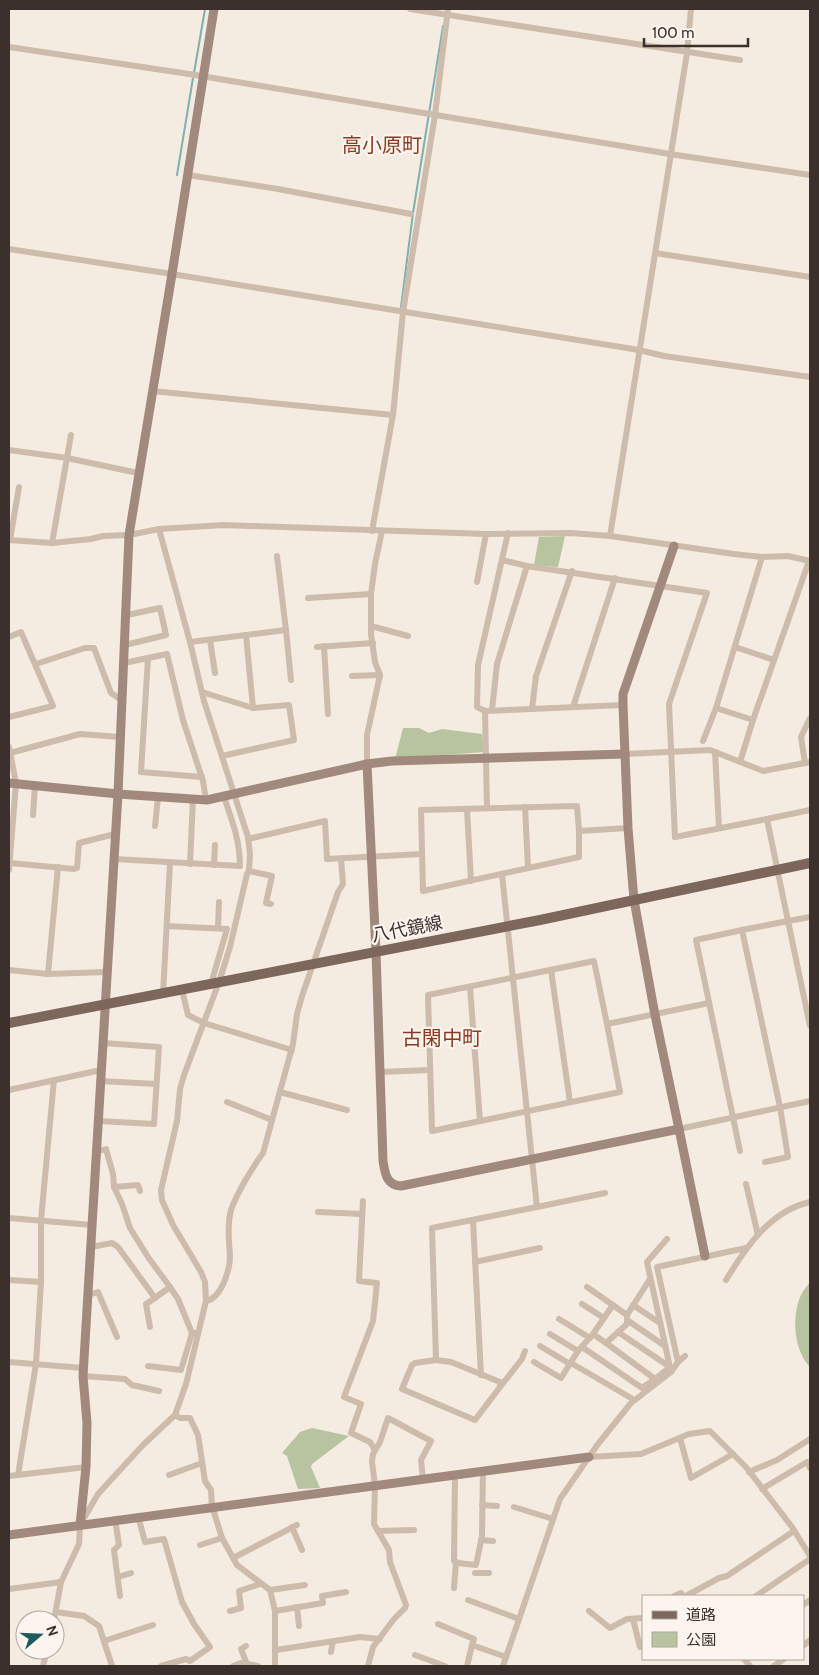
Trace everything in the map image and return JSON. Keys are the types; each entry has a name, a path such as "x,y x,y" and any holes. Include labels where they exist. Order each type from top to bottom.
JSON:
{"main road":[{"name":"八代鏡線","path":"9,1024 507,926 810,863"}],"street":[{"path":"56,1610 61,1582 79,1544 86,1467 87,1423 83,1372 114,834 118,794 129,534 188,174 200,76 214,9"},
{"path":"410,9 446,13 740,60"},
{"path":"610,536 687,52 691,9"},
{"path":"372,531 392,415 403,312 446,13"},
{"path":"9,47 189,74 670,154 810,174"},
{"path":"188,174 278,188 412,214"},
{"path":"9,249 639,350 664,356 810,377"},
{"path":"654,253 810,277"},
{"path":"152,391 392,415"},
{"path":"52,542 71,435"},
{"path":"9,450 66,458 138,473"},
{"path":"19,487 10,540 52,542 91,539 159,529 224,525 486,534 571,533 610,536 762,557 788,556 810,561 753,720 740,762"},
{"path":"159,529 202,692 248,838 249,871 230,947 215,983"},
{"path":"382,531 374,564 371,594 371,626 375,662 380,675 367,735 367,764 383,1161 388,1181 394,1186 407,1185 810,1101"},
{"path":"508,533 478,665 478,708 489,711 623,705"},
{"path":"477,582 486,534"},
{"path":"674,546 623,694 628,828 634,900 655,1015 705,1256"},
{"path":"277,556 290,680"},
{"path":"703,741 716,708 762,557"},
{"path":"502,560 527,566 572,571 707,593 670,704 675,838 810,810"},
{"path":"487,808 486,758 489,711 497,664 527,566"},
{"path":"532,709 536,676 572,571"},
{"path":"573,707 615,578"},
{"path":"308,598 371,594"},
{"path":"125,645 166,635 160,608 127,615"},
{"path":"371,626 408,636"},
{"path":"190,642 286,630"},
{"path":"9,637 21,632 53,706 9,717"},
{"path":"246,635 253,708"},
{"path":"210,640 215,673"},
{"path":"317,647 373,643"},
{"path":"324,646 328,714"},
{"path":"735,647 774,660"},
{"path":"36,664 85,648 94,648 111,693 123,701"},
{"path":"124,663 167,654 183,720 202,777 206,800"},
{"path":"148,658 140,772 202,777"},
{"path":"352,676 380,675"},
{"path":"202,692 253,708 289,704 294,740 222,756"},
{"path":"716,708 753,720"},
{"path":"12,783 118,794 206,800 367,764 392,761 710,750 763,771 808,762 801,737 810,718"},
{"path":"114,834 79,843 77,868 74,869 9,866 12,783 10,750 80,734 120,737"},
{"path":"715,752 719,828"},
{"path":"33,815 36,786"},
{"path":"156,826 158,797"},
{"path":"114,859 240,866 240,848 224,797"},
{"path":"190,864 193,799"},
{"path":"577,806 579,857 423,891 422,810 487,808 577,806"},
{"path":"525,807 528,868"},
{"path":"467,809 471,880"},
{"path":"767,819 810,1026"},
{"path":"248,838 325,821 327,859 422,854"},
{"path":"578,831 628,828"},
{"path":"214,865 215,845"},
{"path":"206,1301 211,1300 222,1290 230,1258 228,1244 231,1212 253,1166 263,1153 292,1050 297,1014 342,884 341,859"},
{"path":"163,994 170,863"},
{"path":"48,974 58,867"},
{"path":"249,871 272,876 266,903 271,904"},
{"path":"502,874 537,1207"},
{"path":"218,928 219,902"},
{"path":"740,1151 696,940 810,917"},
{"path":"148,1366 181,1370 206,1301 205,1282 201,1272 164,1209 161,1190 176,1121 180,1089 204,1022 227,929 167,926"},
{"path":"742,930 780,1107 788,1157 765,1162"},
{"path":"594,961 620,1092 432,1131 428,995 512,978 594,961"},
{"path":"9,970 48,974 107,972"},
{"path":"551,970 570,1102"},
{"path":"470,987 480,1121"},
{"path":"182,990 188,1016 292,1050"},
{"path":"607,1024 709,1003"},
{"path":"98,1121 154,1124 159,1046 103,1043"},
{"path":"9,1090 101,1070"},
{"path":"380,1072 430,1070"},
{"path":"18,1475 36,1364 41,1282 41,1220 54,1080"},
{"path":"100,1081 156,1084"},
{"path":"280,1092 347,1110"},
{"path":"228,1102 272,1120"},
{"path":"80,1525 98,1494 143,1444 175,1415 186,1384 195,1333 178,1299 148,1258 130,1228 114,1187 113,1174 106,1149 96,1152"},
{"path":"746,1184 758,1235"},
{"path":"114,1187 138,1185"},
{"path":"436,1360 432,1228 605,1193"},
{"path":"363,1201 359,1281 377,1283 373,1321 344,1397 361,1404 351,1433 370,1442 375,1450"},
{"path":"726,1280 746,1248 778,1216 797,1205 810,1202"},
{"path":"318,1212 362,1214"},
{"path":"9,1218 92,1225"},
{"path":"473,1220 481,1375"},
{"path":"667,1239 647,1262 670,1370"},
{"path":"91,1247 112,1243 118,1247 155,1298"},
{"path":"475,1262 540,1248"},
{"path":"678,1362 657,1267 746,1248"},
{"path":"606,1343 627,1324 627,1317 633,1305 650,1279"},
{"path":"9,1280 41,1282"},
{"path":"586,1287 665,1346"},
{"path":"150,1327 146,1304 170,1288"},
{"path":"88,1295 98,1292 106,1304 118,1333"},
{"path":"582,1304 604,1318"},
{"path":"633,1305 660,1323"},
{"path":"534,1362 561,1378 580,1349 592,1336 613,1306"},
{"path":"559,1319 606,1343 655,1379"},
{"path":"618,1332 670,1370"},
{"path":"550,1334 580,1349 642,1388"},
{"path":"540,1346 633,1399"},
{"path":"500,1387 500,1382 451,1362 436,1360 412,1365 402,1389 476,1420 522,1359 525,1351"},
{"path":"633,1399 685,1356"},
{"path":"9,1362 36,1364 125,1379 132,1385 159,1391"},
{"path":"503,1666 560,1499 589,1457 642,1388 670,1370"},
{"path":"175,1415 180,1418 190,1418 198,1435 206,1481 211,1490 212,1506 222,1538 237,1565 270,1590 305,1585"},
{"path":"368,1666 373,1648 406,1605 390,1562 388,1550 374,1524 375,1485 372,1462 388,1418 431,1441 421,1460 423,1479"},
{"path":"9,1535 115,1519 589,1457 640,1454 689,1434 710,1430 762,1488 794,1531 810,1558 757,1595"},
{"path":"680,1438 691,1478 733,1454"},
{"path":"749,1472 777,1460 810,1439"},
{"path":"762,1488 807,1462 810,1468"},
{"path":"169,1475 202,1463"},
{"path":"9,1476 86,1467"},
{"path":"483,1471 481,1540 475,1576 489,1573"},
{"path":"454,1588 456,1562 454,1561 455,1475"},
{"path":"482,1505 497,1506"},
{"path":"514,1507 553,1519"},
{"path":"138,1516 145,1542 164,1539 182,1602 210,1647 191,1664 186,1659 161,1666"},
{"path":"115,1519 118,1545 114,1550 120,1596"},
{"path":"233,1558 295,1526 302,1550"},
{"path":"378,1531 414,1530"},
{"path":"687,1595 719,1578 727,1576 794,1531"},
{"path":"200,1544 222,1538"},
{"path":"481,1540 493,1541"},
{"path":"456,1562 476,1565"},
{"path":"118,1577 131,1573"},
{"path":"9,1589 61,1582"},
{"path":"230,1611 241,1608 238,1591 260,1584"},
{"path":"270,1590 275,1611 275,1666"},
{"path":"275,1611 323,1603 322,1596 346,1592"},
{"path":"468,1600 519,1619"},
{"path":"297,1607 299,1626"},
{"path":"589,1611 610,1628 628,1619 642,1618"},
{"path":"65,1613 84,1616 99,1626 112,1666"},
{"path":"633,1619 634,1635 640,1647"},
{"path":"438,1624 474,1639 467,1666"},
{"path":"104,1641 153,1625"},
{"path":"276,1650 360,1637 380,1639"},
{"path":"331,1652 333,1641"},
{"path":"472,1645 506,1656"},
{"path":"246,1646 241,1649 247,1664"},
{"path":"415,1655 430,1664 444,1666"},
{"path":"233,1666 241,1663 256,1666"}],"green space":[{"path":"565,536 558,567 534,565 539,537"},
{"path":"403,728 419,728 429,733 442,729 482,734 484,752 395,759"},
{"path":"810,1282 810,1367 800,1352 795,1323 802,1293"},
{"path":"312,1428 349,1436 312,1464 311,1467 320,1488 298,1489 287,1456 282,1453 300,1432"}],"waterway":[{"path":"194,73 205,9"},
{"path":"401,307 413,213 443,26"},
{"path":"177,175 193,78"}],"district":[{"name":"高小原町","path":"382,145"},
{"name":"古閑中町","path":"442,1038"}]}
